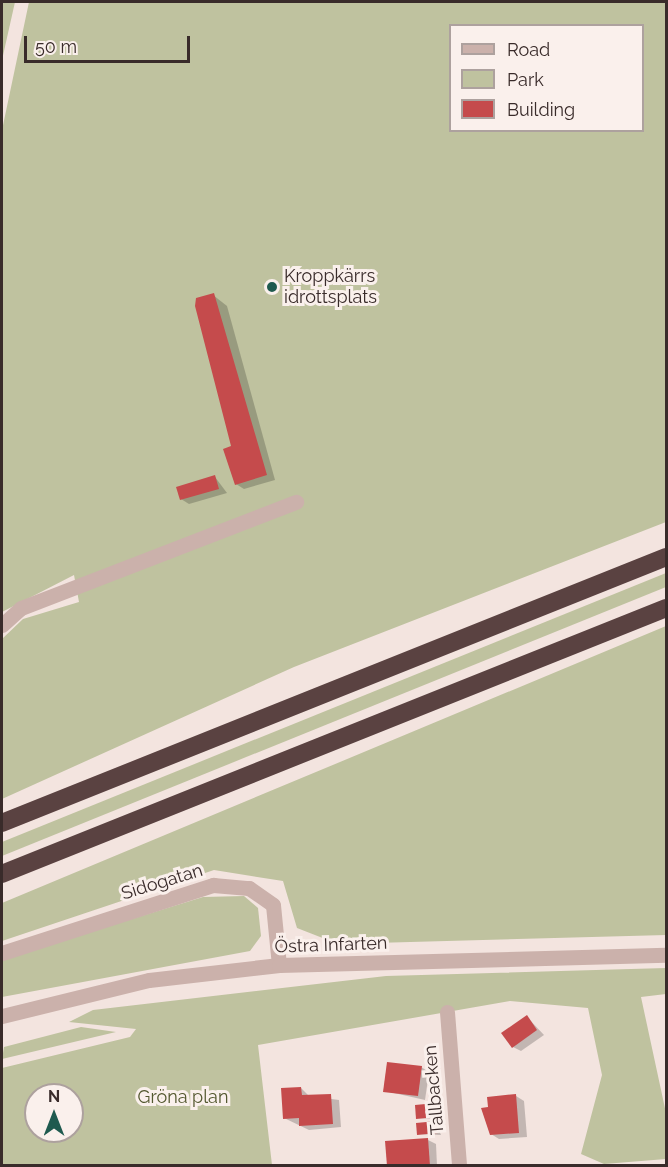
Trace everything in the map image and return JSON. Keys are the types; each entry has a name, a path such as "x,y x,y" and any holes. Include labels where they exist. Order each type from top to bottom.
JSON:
{"highway":[{"path":"2,823 666,557"},
{"path":"2,874 666,608"}],"street":[{"path":"2,625 21,608 296,502"},
{"name":"Sidogatan","path":"2,953 213,885 249,888 273,905 279,965"},
{"name":"Östra Infarten","path":"2,1016 149,980 279,965 666,955"},
{"name":"Tallbacken","path":"447,1012 459,1166"}],"green space":[{"path":"2,2 15,2 2,60"},
{"name":"Kroppkärrs idrottsplats","path":"29,2 666,2 666,522 294,667 2,799 2,639 23,619 79,602 74,575 2,612 2,130"},
{"path":"666,573 666,587 2,856 2,842"},
{"path":"666,626 666,935 338,944 297,928 283,881 214,870 2,941 2,903"},
{"path":"244,896 258,908 261,936 250,951 2,997 2,959 203,897"},
{"name":"Gröna plan","path":"666,968 666,994 641,997 666,1113 666,1159 604,1164 581,1154 602,1075 588,1008 510,1001 258,1045 272,1165 2,1166 2,1068 130,1037 136,1029 69,1022 93,1010 386,976"},
{"path":"81,1027 116,1032 2,1059 4,1047"}],"building":[{"path":"214,293 267,475 235,485 223,449 231,446 195,306 196,298"},
{"path":"215,475 219,489 180,500 176,487"},
{"path":"527,1015 537,1030 512,1048 501,1033"},
{"path":"387,1062 422,1066 418,1096 383,1092"},
{"path":"301,1087 302,1095 331,1094 333,1124 299,1126 299,1118 283,1119 281,1088"},
{"path":"516,1094 519,1133 490,1135 481,1108 488,1107 487,1097"},
{"path":"436,1103 437,1117 416,1119 415,1105"},
{"path":"437,1121 438,1133 417,1135 416,1123"},
{"path":"428,1138 430,1166 387,1166 385,1141"}],"place":[{"name":"Kroppkärrs idrottsplats","path":"272,287"}]}
